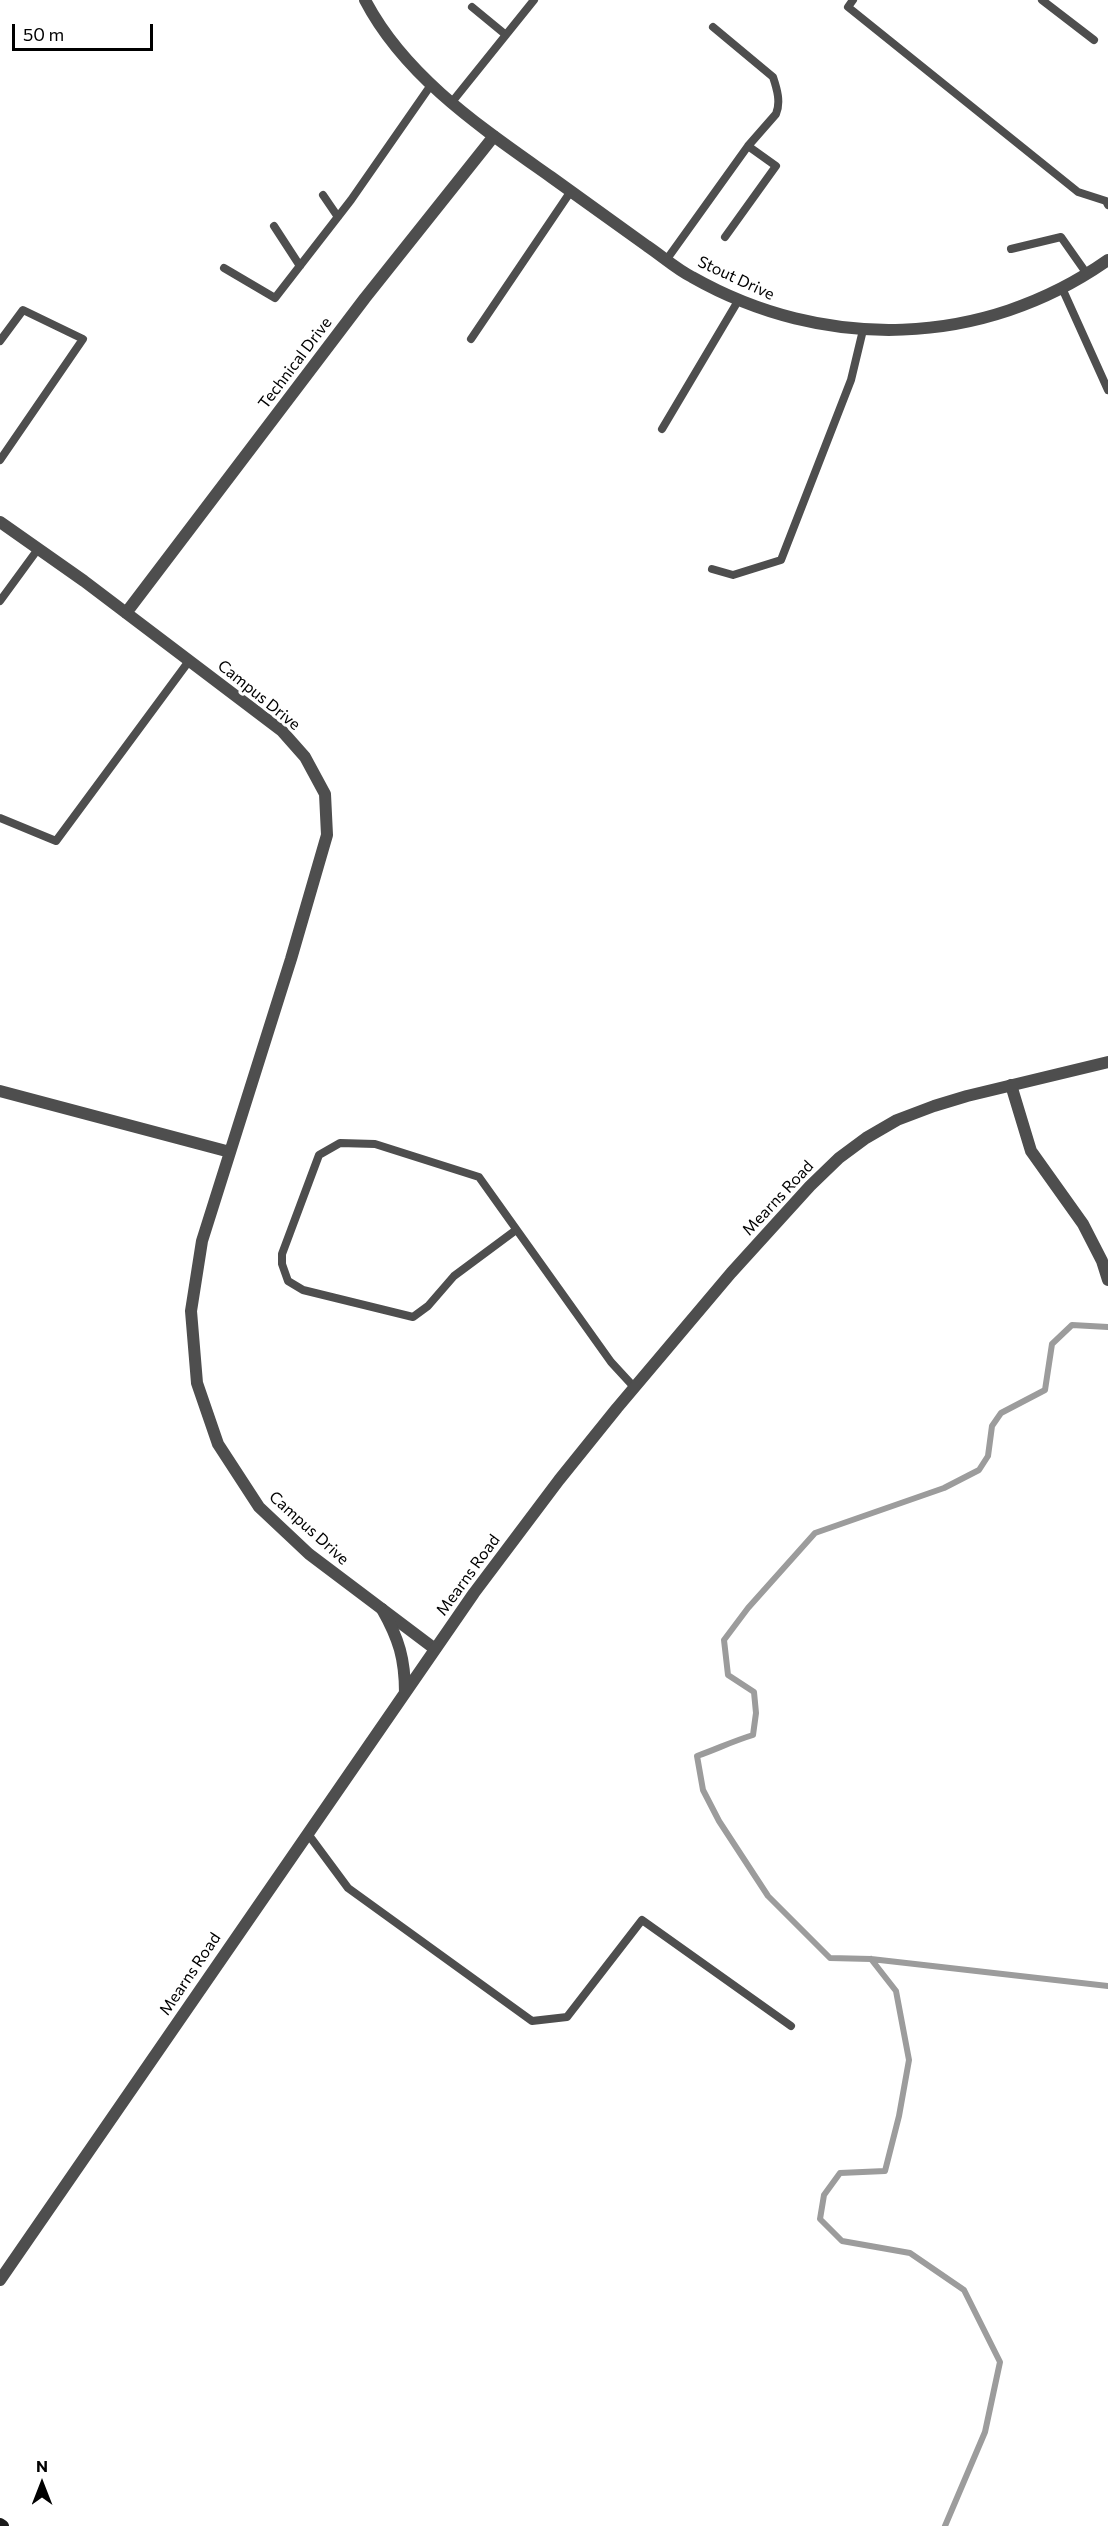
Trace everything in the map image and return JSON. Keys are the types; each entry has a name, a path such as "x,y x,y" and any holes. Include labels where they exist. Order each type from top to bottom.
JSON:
{"street":[{"name":"Stout Drive","path":"365,0 388,35 431,85 494,136 690,277 738,301 798,321 863,330 940,328 1012,309 1062,288 1108,260"},
{"name":"Technical Drive","path":"126,613 365,298 494,136"},
{"name":"Campus Drive","path":"0,523 126,613 282,731 305,757 325,794 327,835 291,959 202,1241 191,1311 198,1383 218,1444 259,1507 309,1554 435,1649"},
{"name":"Mearns Road","path":"0,2280 435,1649 558,1480 731,1273 810,1186 839,1158 866,1138 897,1120 934,1106 1108,1062"},
{"path":"1011,1085 1031,1151 1083,1224 1108,1279"},
{"path":"0,1091 230,1152"},
{"path":"382,1609 396,1635 402,1656 405,1694"}],"lane":[{"path":"452,102 534,0"},
{"path":"853,0 848,7 1078,192 1107,201"},
{"path":"1042,0 1094,40"},
{"path":"472,7 506,35"},
{"path":"667,259 748,146 776,114 778,108 777,88 773,77 713,27"},
{"path":"224,268 275,298 338,217 431,85"},
{"path":"724,237 776,166 748,146"},
{"path":"471,339 571,191"},
{"path":"323,195 338,217"},
{"path":"274,226 300,266"},
{"path":"1011,249 1061,237 1087,274"},
{"path":"1062,288 1108,390"},
{"path":"662,429 738,301"},
{"path":"0,341 23,310 83,339 0,460"},
{"path":"712,568 733,575 781,560 851,380 863,330"},
{"path":"0,600 38,549"},
{"path":"0,818 56,841 189,661"},
{"path":"516,1230 454,1276 428,1306 413,1317 303,1290 288,1281 282,1264 282,1254 319,1155 340,1143 375,1144 478,1177 611,1362 634,1387"},
{"path":"308,1834 348,1888 532,2021 567,2017 642,1920 791,2026"}],"waterway":[{"path":"1108,1327 1072,1325 1052,1344 1045,1390 1001,1413 992,1426 988,1456 979,1470 944,1488 815,1533 748,1608 724,1640 728,1675 754,1692 756,1713 753,1735 697,1756 703,1790 719,1821 768,1896 830,1958 871,1959 1108,1986"},
{"path":"871,1959 896,1991 909,2060 899,2116 885,2171 840,2173 824,2195 820,2219 842,2241 910,2253 964,2290 1000,2362 985,2432 945,2526"}]}
